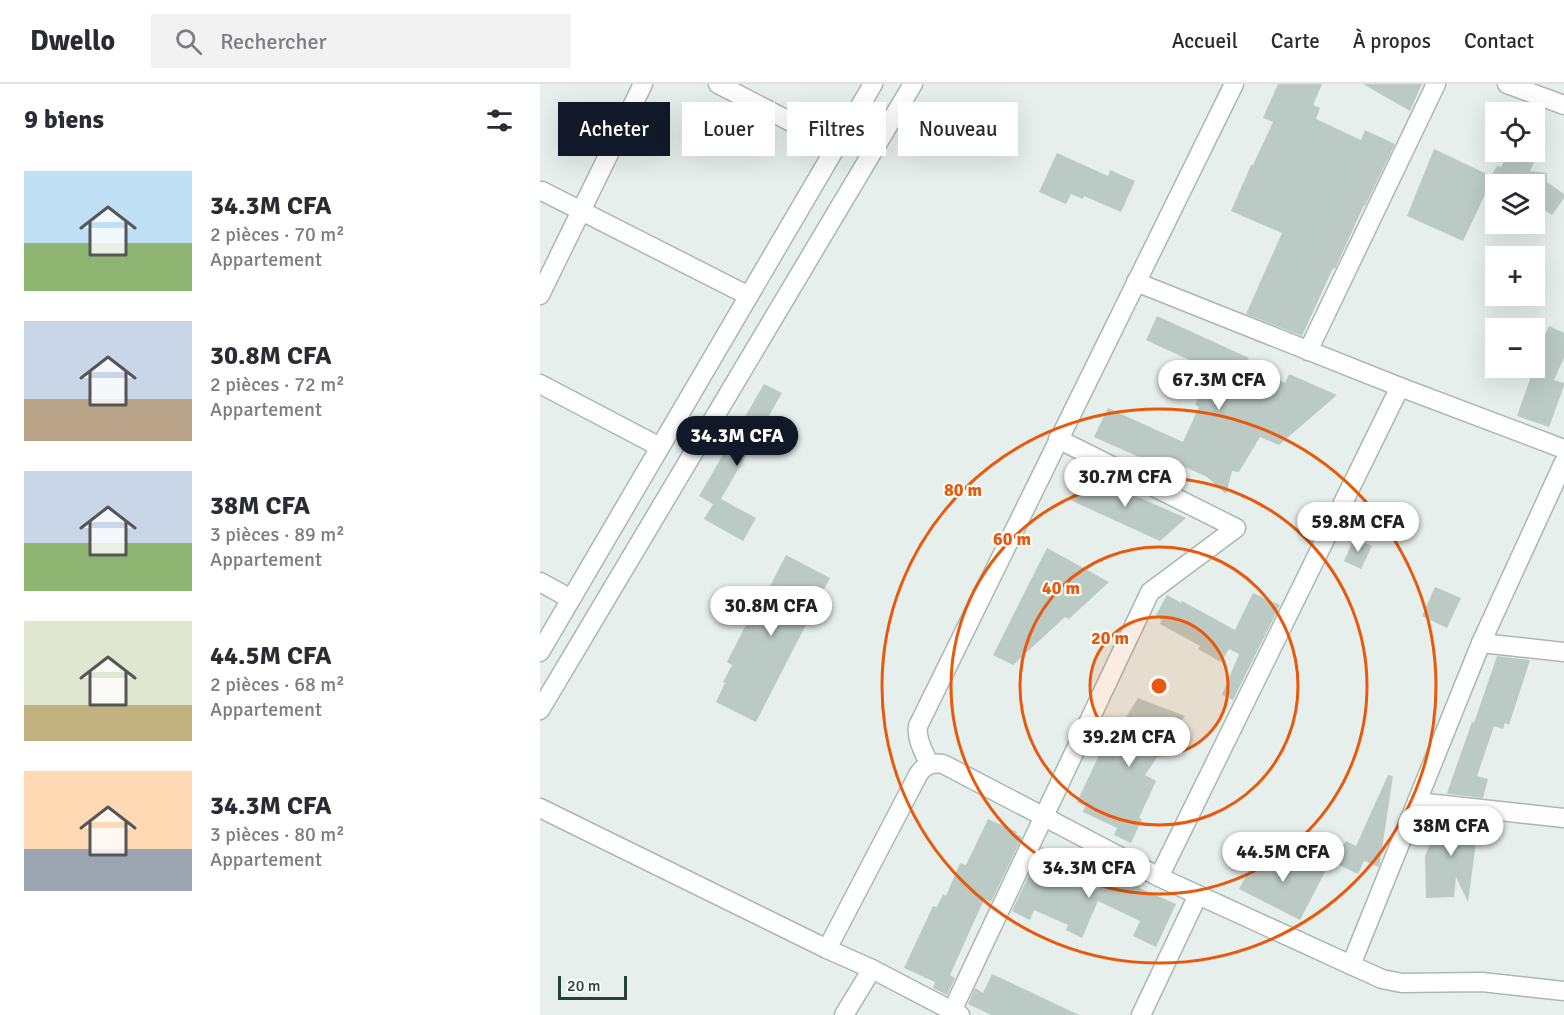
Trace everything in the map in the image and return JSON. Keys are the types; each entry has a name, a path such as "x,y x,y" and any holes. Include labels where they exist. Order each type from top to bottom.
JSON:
{"street":[{"path":"540,296 644,84"},
{"path":"718,84 787,120"},
{"path":"863,102 873,84"},
{"path":"540,710 913,84"},
{"path":"929,764 919,741 918,726 1234,84"},
{"path":"1308,351 1436,84"},
{"path":"1506,84 1564,105"},
{"path":"540,652 831,156"},
{"path":"541,188 749,296"},
{"path":"1136,282 1400,387 1564,449"},
{"path":"540,384 660,447"},
{"path":"1159,877 1400,387"},
{"path":"540,808 827,950 872,969 956,1013 1044,817 1150,591 1236,528 1058,439"},
{"path":"1351,965 1481,643 1564,462"},
{"path":"540,582 571,599"},
{"path":"1481,643 1564,652"},
{"path":"827,950 918,775 922,769 936,762 944,764 1159,877 1382,979 1401,983 1482,982 1564,991"},
{"path":"1417,802 1564,818"},
{"path":"1141,1015 1198,895"},
{"path":"844,1015 872,969"}],"building":[{"path":"1278,84 1322,84 1313,105 1320,108 1316,119 1361,140 1365,130 1395,144 1302,336 1246,314 1282,233 1231,211 1273,122 1263,118"},
{"path":"1363,84 1422,84 1410,111"},
{"path":"1434,149 1487,174 1485,195 1463,241 1407,216"},
{"path":"1057,153 1108,176 1110,170 1135,181 1121,212 1084,196 1083,199 1071,194 1066,204 1039,192"},
{"path":"1504,162 1534,162 1530,171 1547,173 1547,182 1564,194 1564,198 1552,215 1545,210 1545,174 1492,174 1497,166 1501,167"},
{"path":"1157,316 1249,358 1245,366 1285,383 1289,374 1337,395 1279,445 1260,437 1239,472 1232,471 1226,494 1207,477 1161,456 1157,465 1094,437 1108,408 1183,442 1199,407 1195,405 1211,370 1146,340"},
{"path":"1549,326 1564,333 1564,358 1554,380 1564,383 1564,386 1549,427 1517,416 1530,378 1545,378 1545,334"},
{"path":"764,384 782,393 721,499 756,518 743,541 704,519 713,504 699,496"},
{"path":"1083,473 1186,518 1160,541 1070,500"},
{"path":"1354,538 1372,546 1361,569 1344,561"},
{"path":"1047,548 1109,582 1069,619 1065,617 1013,665 993,655"},
{"path":"786,555 830,578 756,722 716,702 732,665 727,662 752,613 754,598 768,590"},
{"path":"1435,587 1461,598 1447,628 1422,616"},
{"path":"1253,593 1280,605 1233,700 1222,695 1239,654 1229,649 1221,662 1198,649 1200,646 1160,624 1162,619 1156,615 1167,595 1235,630"},
{"path":"1497,656 1530,660 1509,725 1505,723 1503,729 1494,726 1477,776 1488,779 1483,798 1449,794 1447,793"},
{"path":"1138,698 1185,716 1145,775 1156,781 1139,818 1142,819 1131,843 1114,835 1117,828 1083,812 1085,806 1077,802 1101,751 1104,752"},
{"path":"1388,775 1393,776 1379,867 1364,861 1358,874 1333,862 1346,841 1356,846"},
{"path":"1441,816 1479,820 1468,902 1456,877 1454,897 1426,898 1425,856"},
{"path":"988,819 1017,832 1016,834 1022,837 991,902 985,899 982,904 950,975 955,978 947,995 933,988 935,982 904,968 933,906 937,907 943,894 946,896 960,863 966,865"},
{"path":"1042,847 1069,859 1063,873 1097,889 1103,877 1114,882 1119,874 1140,886 1139,888 1176,904 1156,947 1133,936 1140,921 1098,901 1082,938 1066,930 1068,925 1034,910 1030,920 1012,911"},
{"path":"1261,848 1304,870 1310,857 1328,866 1300,920 1239,889"},
{"path":"992,974 1079,1015 991,1015 968,1004 975,988 983,993"}]}
